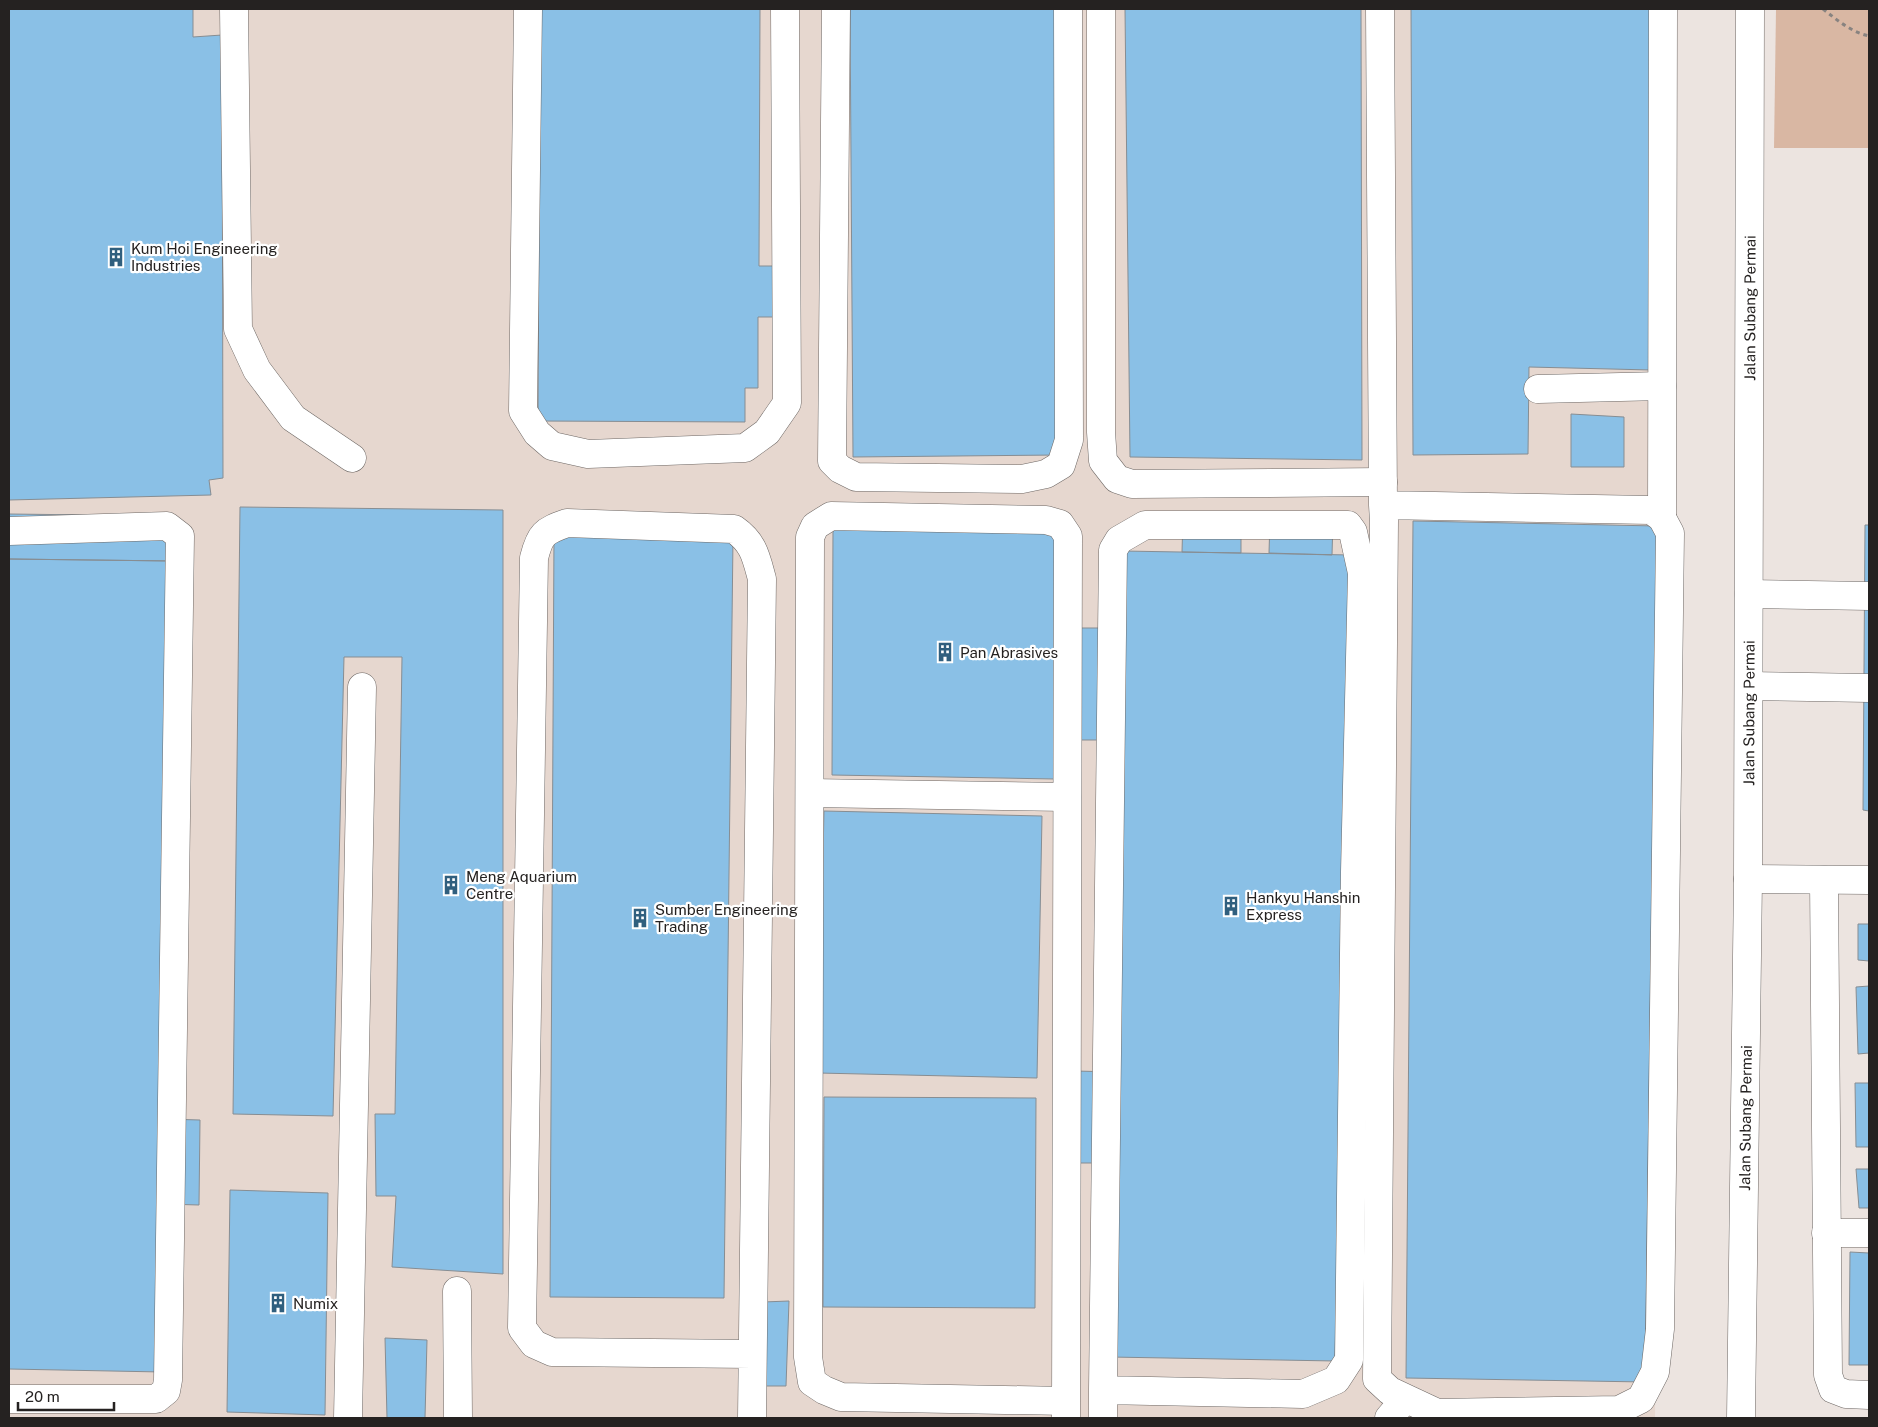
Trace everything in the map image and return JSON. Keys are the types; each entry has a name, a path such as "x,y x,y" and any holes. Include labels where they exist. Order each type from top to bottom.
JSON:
{"street":[{"path":"234,9 238,329 258,370 293,418 352,458"},
{"path":"528,9 523,411 537,433 552,446 588,454 745,448 767,432 787,403 785,9"},
{"path":"836,9 832,461 840,469 856,477 1022,479 1046,474 1061,465 1069,440 1068,9"},
{"path":"1101,9 1101,432 1103,461 1117,479 1132,484 1383,493 1651,510 1662,518 1670,533 1660,1330 1655,1372 1641,1399 1619,1410 1437,1413 1397,1408 1390,1391 1377,1380 1383,493 1380,9"},
{"path":"1662,518 1663,9"},
{"name":"Jalan Subang Permai","path":"1741,1418 1748,879 1750,9"},
{"path":"1538,390 1662,386"},
{"path":"831,516 1046,520 1060,524 1068,536 1066,1410 841,1397 824,1390 812,1382 808,1357 810,793 810,537 815,526 831,516"},
{"path":"752,1354 552,1352 534,1344 522,1328 534,558 538,542 549,529 567,522 734,529 745,536 756,554 762,580 752,1418"},
{"path":"1103,1390 1303,1394 1336,1380 1349,1360 1355,872 1362,573 1353,532 1348,525 1145,525 1120,540 1112,550 1103,1390 1103,1418"},
{"path":"9,531 167,526 180,536 168,1380 166,1391 156,1399 9,1399"},
{"path":"1749,594 1869,596"},
{"path":"1749,686 1869,688"},
{"path":"348,1418 362,687"},
{"path":"810,793 1067,797"},
{"path":"1748,879 1869,880"},
{"path":"1824,880 1828,1375 1833,1388 1846,1394 1869,1395"},
{"path":"1826,1233 1869,1233"},
{"path":"457,1291 458,1418"}],"path":[{"path":"1823,9 1842,24 1860,34 1869,36"}],"shaded area":[{"path":"9,9 1666,9 1655,1418 9,1418"},
{"path":"1776,9 1869,9 1869,148 1774,148"}],"building":[{"name":"Kum Hoi Engineering Industries","path":"9,9 193,9 193,37 222,35 223,478 209,480 211,495 9,500"},
{"path":"540,9 760,9 759,266 780,266 780,317 758,317 758,388 745,388 745,422 538,421"},
{"path":"850,9 1055,9 1058,455 853,457"},
{"path":"1125,9 1361,9 1362,460 1130,457"},
{"path":"1411,9 1652,9 1651,370 1529,367 1528,454 1413,455"},
{"path":"1571,414 1624,417 1624,467 1571,467"},
{"name":"Meng Aquarium Centre","path":"240,507 503,510 503,1274 392,1267 396,1196 376,1196 375,1114 395,1114 402,657 344,657 333,1116 233,1114"},
{"path":"9,514 175,516 173,561 9,559"},
{"path":"1183,517 1241,518 1241,553 1182,552"},
{"path":"1270,519 1333,520 1332,555 1269,553"},
{"path":"1413,521 1657,526 1645,1382 1406,1378"},
{"path":"1865,525 1869,525 1869,811 1863,810"},
{"name":"Pan Abrasives","path":"833,526 1058,530 1055,779 832,775"},
{"name":"Sumber Engineering Trading","path":"554,535 733,538 724,1298 550,1297"},
{"name":"Hankyu Hanshin Express","path":"1123,551 1351,555 1335,1361 1110,1357"},
{"path":"9,559 173,561 162,1372 9,1369"},
{"path":"1076,628 1123,628 1122,740 1075,740"},
{"path":"824,811 1042,816 1037,1078 818,1073"},
{"path":"1858,924 1869,924 1869,961 1858,960"},
{"path":"1869,986 1869,1053 1858,1054 1856,987"},
{"path":"1075,1071 1116,1072 1114,1163 1073,1163"},
{"path":"1855,1083 1869,1083 1869,1147 1856,1147"},
{"path":"824,1097 1036,1098 1035,1308 823,1307"},
{"path":"166,1119 200,1120 199,1205 164,1204"},
{"path":"1856,1169 1869,1169 1869,1208 1859,1208"},
{"name":"Numix","path":"230,1190 328,1193 325,1415 227,1412"},
{"path":"1850,1252 1869,1253 1869,1365 1849,1365"},
{"path":"789,1301 786,1386 760,1386 763,1302"},
{"path":"385,1338 427,1340 425,1418 387,1418"}],"place":[{"name":"Kum Hoi Engineering Industries","path":"116,257"},
{"name":"Pan Abrasives","path":"945,652"},
{"name":"Meng Aquarium Centre","path":"451,885"},
{"name":"Hankyu Hanshin Express","path":"1231,906"},
{"name":"Sumber Engineering Trading","path":"640,918"},
{"name":"Numix","path":"278,1303"}]}
